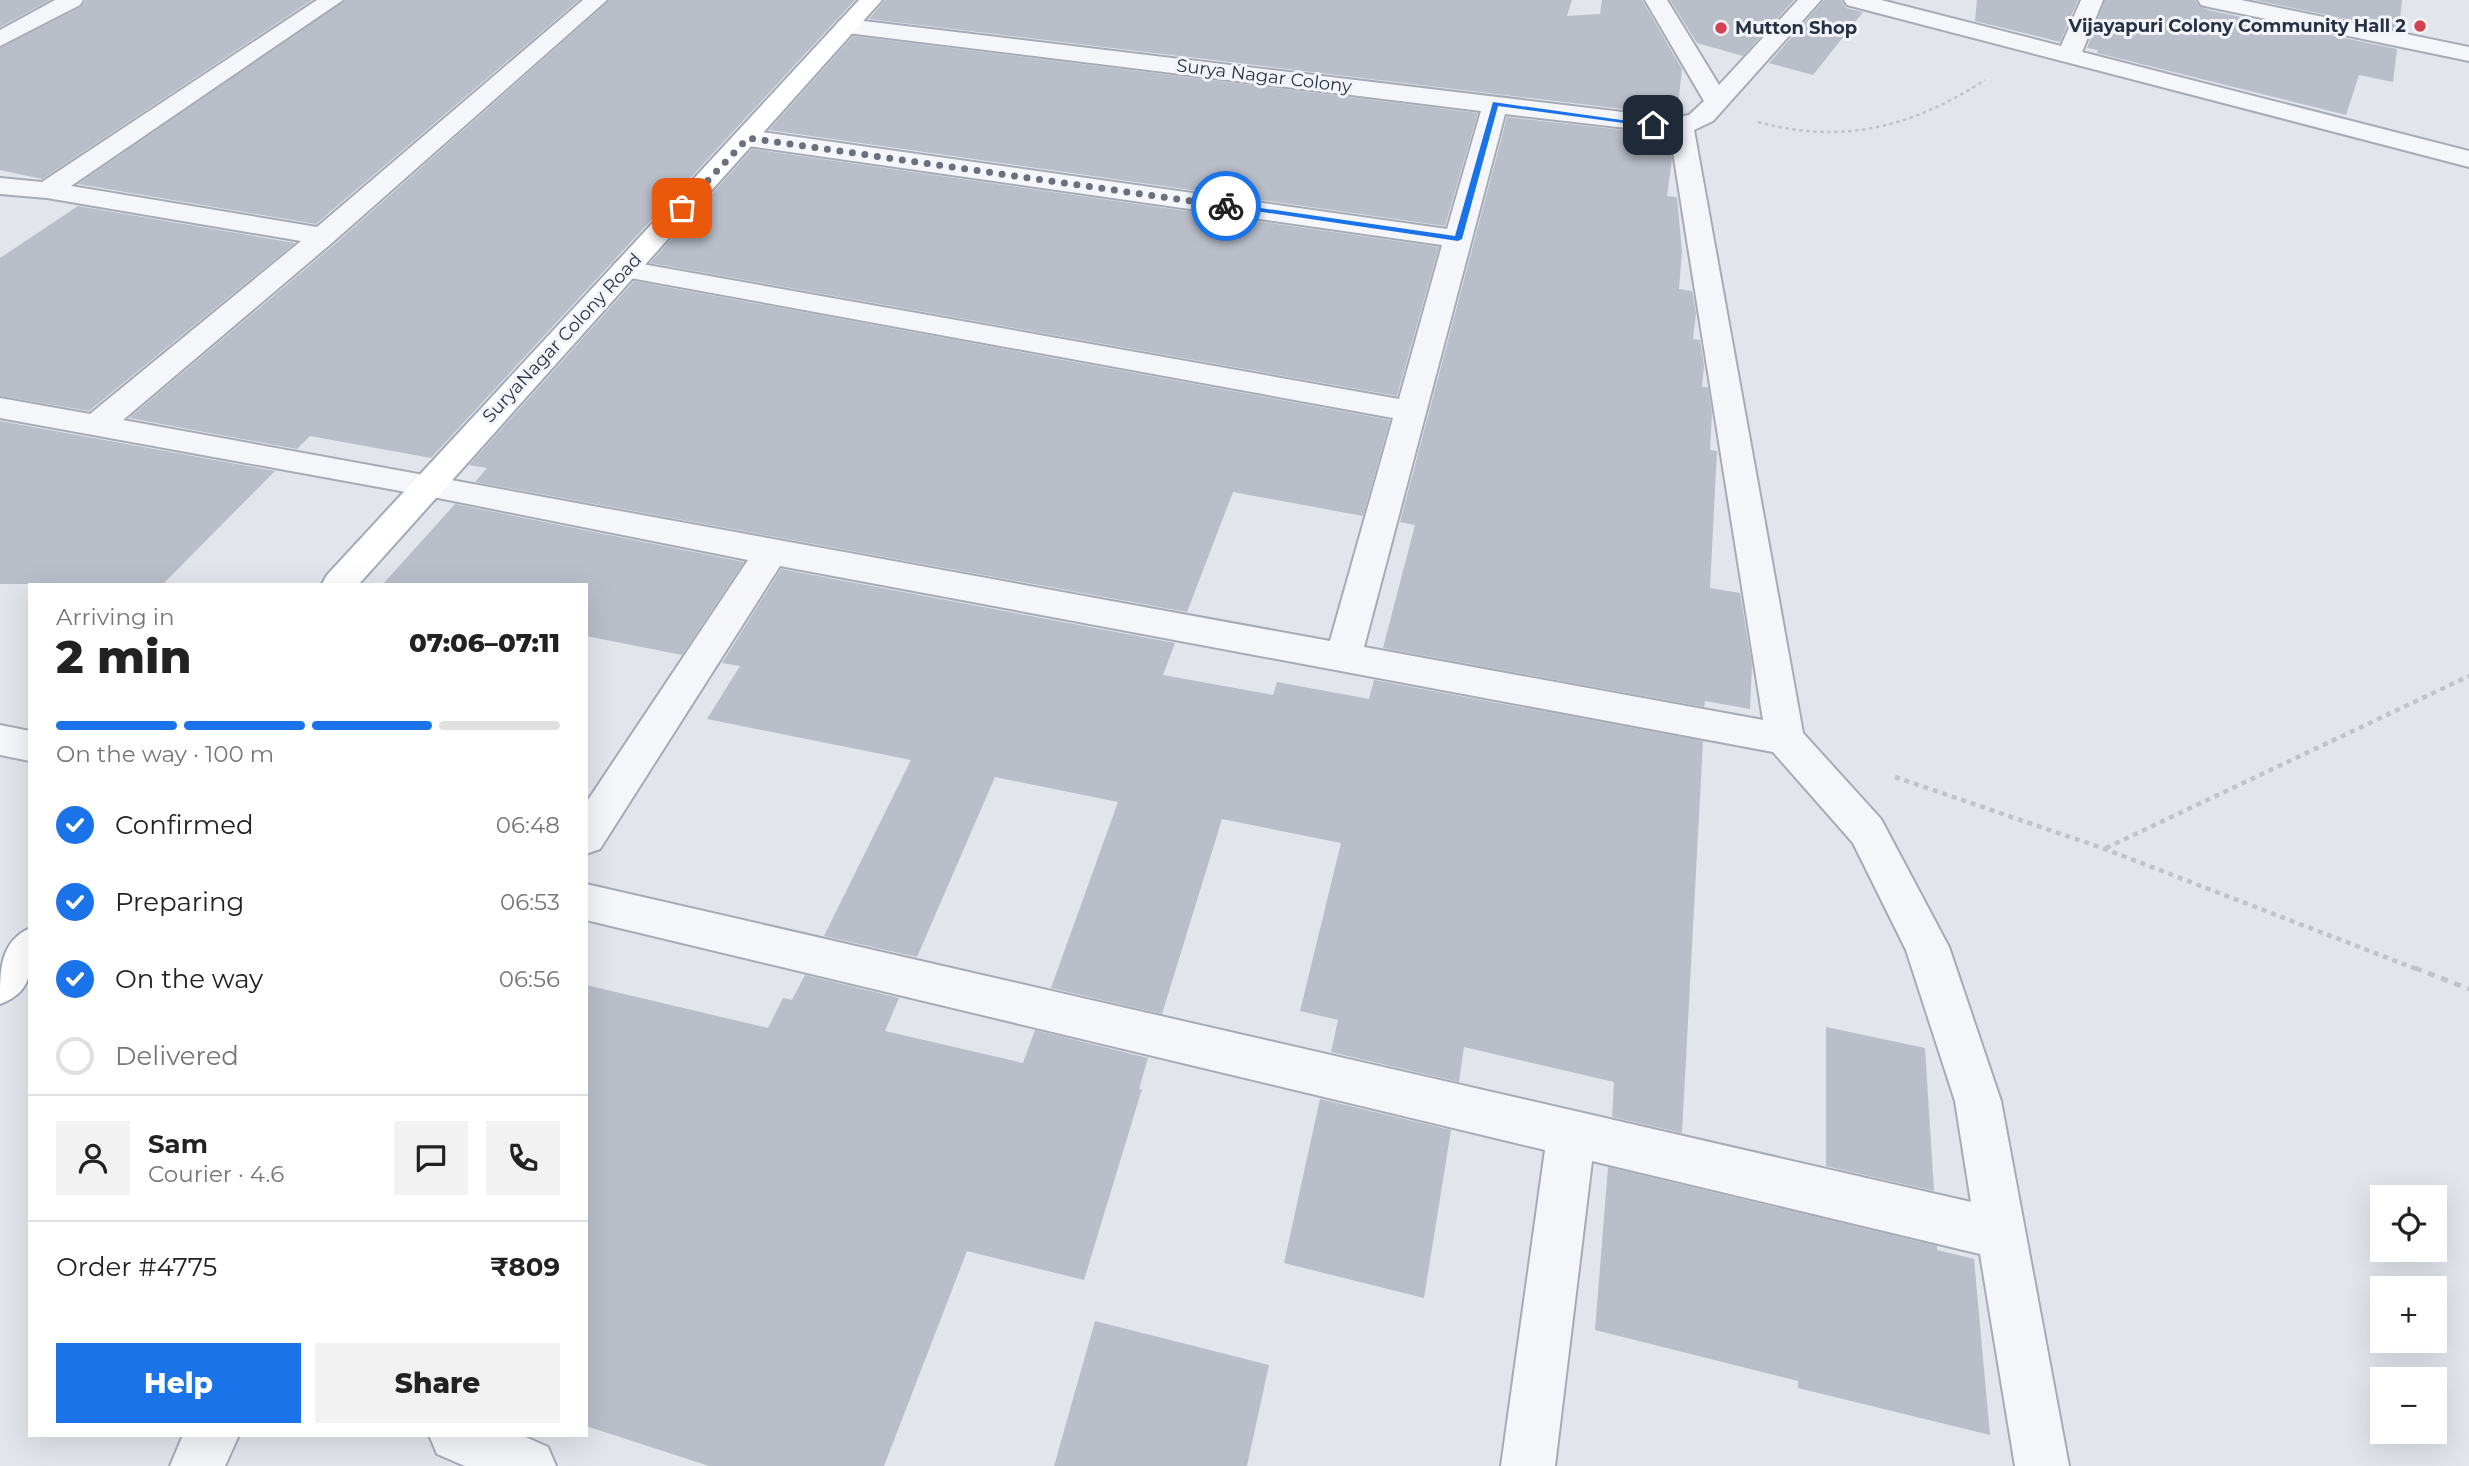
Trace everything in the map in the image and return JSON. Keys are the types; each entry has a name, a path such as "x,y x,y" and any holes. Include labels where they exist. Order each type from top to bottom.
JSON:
{"main road":[{"name":"SuryaNagar Colony Road","path":"340,583 871,0"},
{"path":"0,984 28,949"}],"street":[{"path":"0,39 72,0"},
{"path":"47,190 332,0"},
{"path":"94,427 323,236 596,0"},
{"path":"1656,0 1717,102"},
{"path":"1810,0 1717,102 1695,123 1681,126 1785,740 1867,831 1927,947 1978,1101 2042,1466"},
{"path":"1856,0 2469,159"},
{"path":"2070,56 2092,0"},
{"path":"2209,0 2469,54"},
{"path":"2339,27 2344,0"},
{"name":"Surya Nagar Colony","path":"848,26 1653,125 1681,126"},
{"path":"1343,659 1495,104"},
{"path":"748,138 1458,239"},
{"path":"0,186 47,190 323,236"},
{"path":"625,269 1411,411"},
{"path":"0,408 428,485 771,552 1785,740"},
{"path":"588,834 771,552"},
{"path":"0,740 28,746"},
{"path":"588,902 2001,1234"},
{"path":"1528,1466 1572,1135"},
{"path":"197,1466 211,1437"},
{"path":"461,1437 529,1466"}],"path":[{"path":"1717,102 1748,118 1786,131 1856,132 1910,120 1975,87 2032,46"},
{"path":"2105,849 2469,677"},
{"path":"1887,774 2105,849 2469,989"}],"building":[{"path":"0,0 50,0 0,27"},
{"path":"86,0 312,0 42,179 0,170 0,48 81,7"},
{"path":"346,0 579,0 316,224 78,184"},
{"path":"610,0 855,0 431,458 310,436 297,449 129,418 335,244"},
{"path":"885,0 1572,0 1567,16 1600,14 1602,0 1642,0 1682,69 1677,115 869,19"},
{"path":"1670,0 1794,0 1743,56 1697,43"},
{"path":"1824,0 1841,0 1846,8 1863,12 1813,75 1769,63"},
{"path":"1977,0 2078,0 2060,42 1975,21"},
{"path":"2105,0 2195,0 2199,6 2208,10 2397,49 2393,82 2359,75 2346,115 2097,53 2098,50 2087,48"},
{"path":"2254,0 2402,0 2399,30"},
{"path":"853,36 1478,113 1445,226 769,130"},
{"path":"1507,117 1668,135 1672,159 1667,196 1677,197 1682,252 1679,289 1692,291 1696,313 1693,339 1700,340 1704,366 1702,387 1708,387 1712,414 1710,450 1717,451 1710,588 1740,593 1752,665 1750,709 1705,701 1704,707 1383,648 1415,525 1400,522"},
{"path":"752,149 1439,247 1397,396 650,263"},
{"path":"78,206 295,243 89,411 0,396 0,258"},
{"path":"634,281 1390,420 1363,516 1233,492 1187,612 475,482 487,468 469,465"},
{"path":"0,421 275,471 164,583 0,584"},
{"path":"455,504 744,562 682,655 588,636 588,583 384,583"},
{"path":"781,569 1175,643 1163,675 1273,695 1277,682 1369,699 1374,680 1703,741 1682,1133 1612,1117 1614,1082 1464,1047 1459,1082 1331,1052 1338,1020 1300,1011 1341,843 1222,819 1162,1014 1051,988 1118,802 995,777 917,957 824,936 911,760 707,719 740,666 722,663"},
{"path":"805,975 899,998 885,1031 1023,1063 1035,1030 1148,1058 1139,1089 1142,1089 1084,1280 967,1251 884,1466 709,1466 588,1427 588,985 768,1028 783,998 792,1000"},
{"path":"1826,1027 1925,1048 1934,1191 1826,1166"},
{"path":"1320,1099 1451,1130 1424,1298 1284,1263"},
{"path":"1608,1167 1937,1246 1937,1250 1974,1259 1990,1435 1798,1388 1798,1381 1595,1330"},
{"path":"1095,1321 1269,1365 1247,1466 1054,1466"}],"way so far":[{"path":"682,208 748,138 1226,206"}],"place":[{"name":"Vijayapuri Colony Community Hall 2","path":"2420,26"},
{"name":"Mutton Shop","path":"1721,28"}],"route":[{"path":"1226,206 1458,239 1495,104 1653,125"}]}
